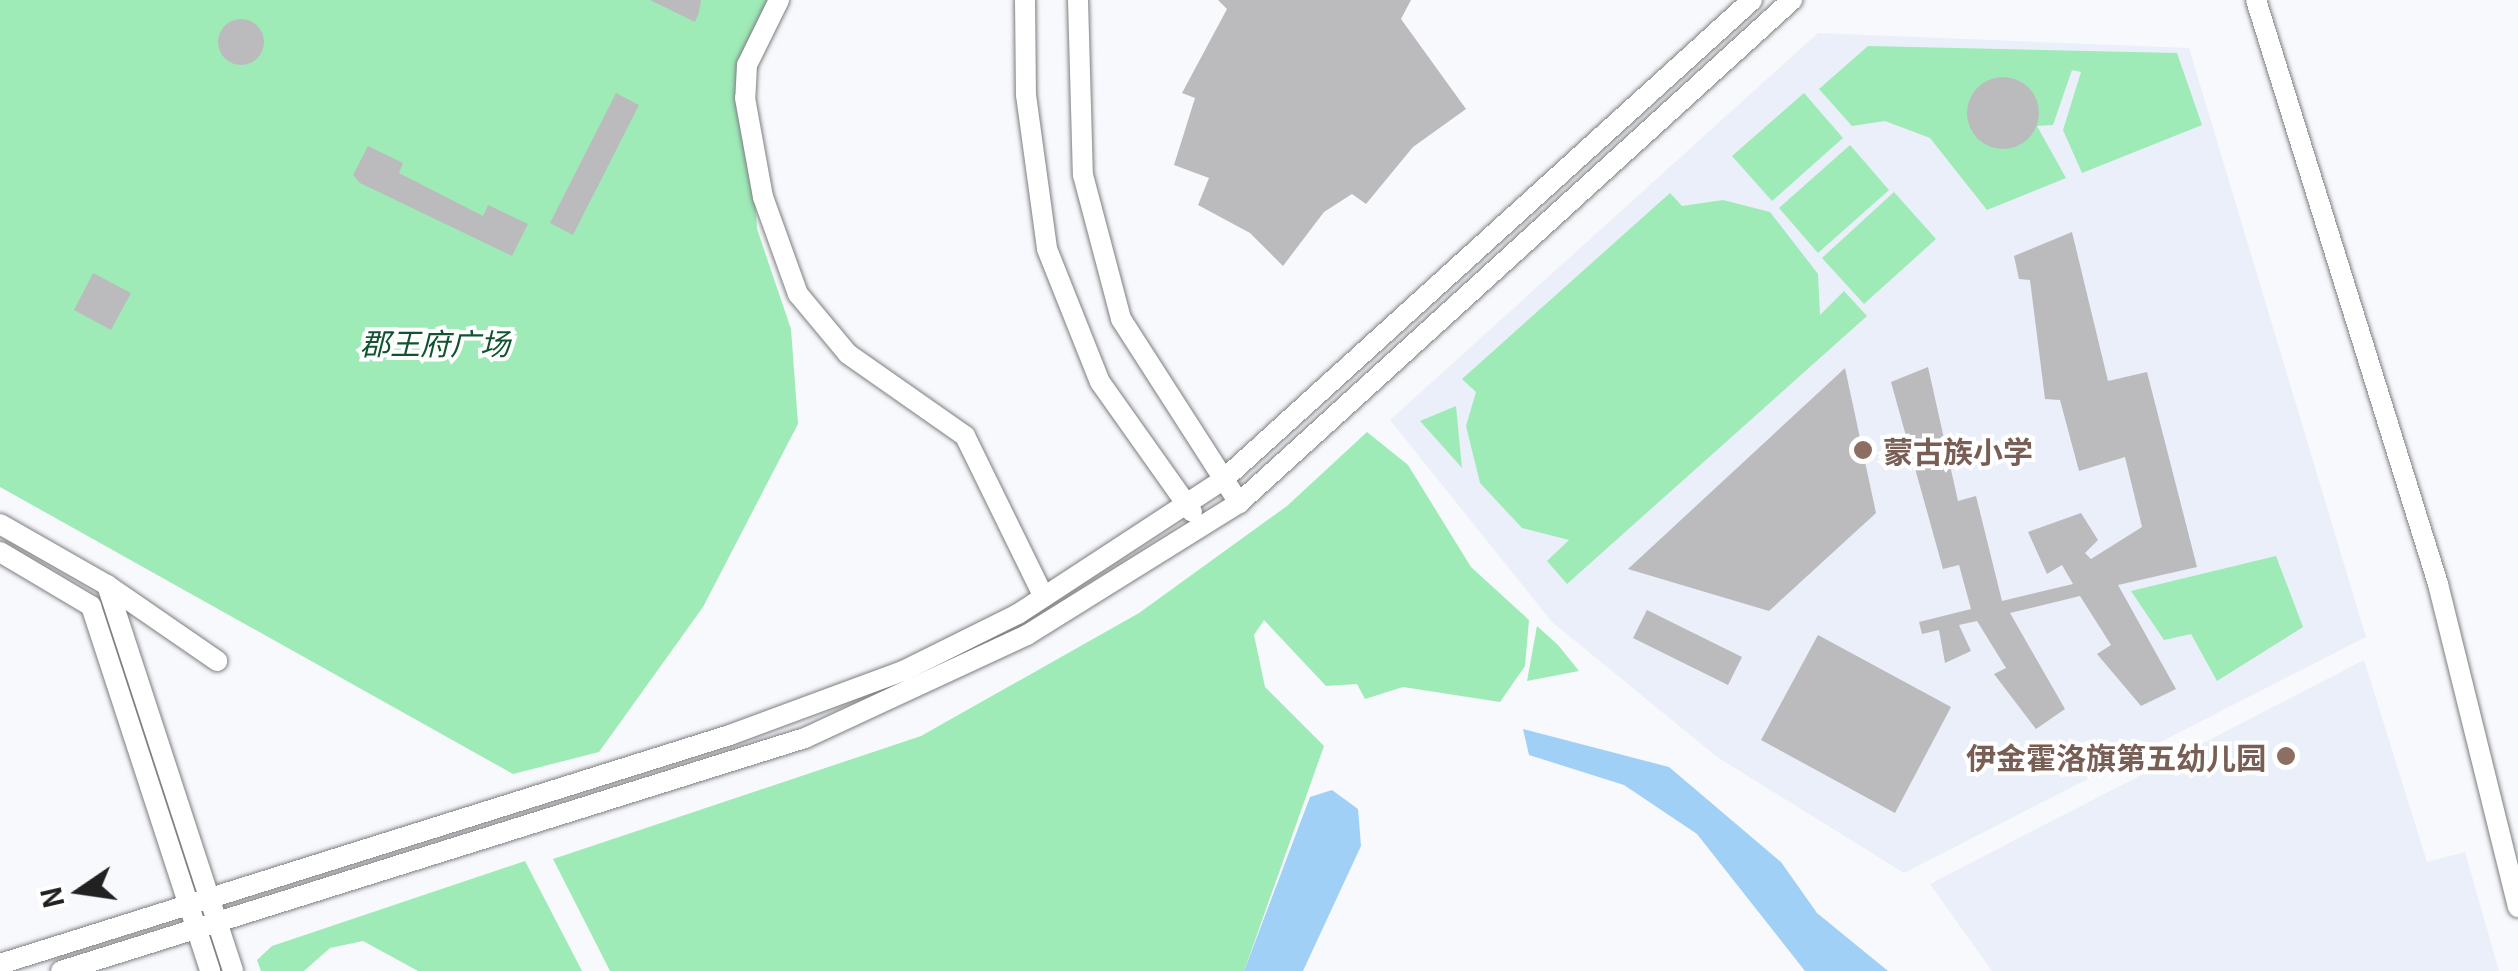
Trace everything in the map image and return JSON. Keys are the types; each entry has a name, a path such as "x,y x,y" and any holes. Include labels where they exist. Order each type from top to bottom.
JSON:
{"street":[{"path":"779,0 747,65 745,98 763,197 798,294 848,354 965,436 1044,598"},
{"path":"1024,0 1026,94 1047,249 1100,382 1204,529"},
{"path":"1078,0 1082,175 1120,319 1240,503"},
{"path":"0,964 730,736 904,671 1044,598 1224,479 1752,0"},
{"path":"61,971 805,738 1027,635 1204,529 1240,503 1792,0"},
{"path":"2256,0 2438,584 2518,907"},
{"path":"0,524 107,585 217,661"},
{"path":"0,552 91,606 210,971"},
{"path":"107,585 233,971"}],"shaded area":[{"name":"蒙古族小学","path":"1818,33 2189,48 2366,637 1904,873 1717,757 1552,622 1390,420"},
{"name":"伊金霍洛旗第五幼儿园","path":"2364,660 2427,862 2465,852 2499,971 1992,971 1930,884"}],"green space":[{"name":"郡王府广场","path":"0,0 773,0 750,105 757,229 791,329 798,424 703,607 599,752 513,774 0,487"},
{"path":"1868,46 2177,53 2202,125 2082,173 2063,130 2081,72 2072,70 2053,125 2037,126 2066,178 1987,210 1930,138 1885,121 1852,126 1819,89"},
{"path":"1804,93 1843,138 1772,201 1732,156"},
{"path":"1850,145 1889,190 1818,253 1779,208"},
{"path":"1894,192 1936,239 1864,304 1822,258"},
{"path":"1670,193 1682,206 1723,200 1770,212 1818,274 1820,315 1844,291 1867,316 1567,584 1547,561 1569,540 1522,528 1480,483 1466,426 1476,392 1462,379"},
{"path":"1456,406 1462,468 1420,421"},
{"path":"1367,432 1408,465 1471,567 1529,620 1525,666 1500,702 1403,687 1365,699 1357,684 1326,686 1264,620 1254,635 1265,687 1324,746 1244,971 610,971 553,859 921,736 1139,613 1287,506"},
{"path":"2276,556 2303,627 2217,681 2191,634 2164,640 2131,591"},
{"path":"1537,626 1558,645 1579,671 1527,681"},
{"path":"525,861 582,971 418,971 363,941 330,948 304,971 261,971 257,960 272,946"}],"water":[{"path":"1523,729 1669,767 1781,862 1817,913 1888,971 1805,971 1697,834 1624,785 1529,755"},
{"path":"1332,790 1358,809 1361,846 1303,971 1244,971 1310,797"}],"building":[{"path":"650,0 701,0 695,22"},
{"path":"1218,0 1411,0 1401,19 1466,109 1413,147 1366,204 1352,194 1324,212 1283,266 1250,233 1198,205 1209,178 1174,165 1195,98 1182,93 1227,9"},
{"path":"241,19 257,26 264,42 257,58 241,65 225,58 218,42 225,26"},
{"path":"2003,77 2028,88 2039,113 2028,138 2003,149 1978,138 1967,113 1978,88"},
{"path":"616,93 639,105 573,235 550,223"},
{"path":"368,146 403,163 399,173 483,216 488,205 528,224 512,256 360,183 353,175"},
{"path":"2072,232 2108,381 2147,372 2197,567 2118,585 2176,689 2141,706 2097,654 2111,645 2080,596 2010,613 2065,709 2036,729 1994,674 2006,668 1977,621 1959,625 1971,651 1945,663 1939,630 1922,634 1919,622 1971,609 1959,565 1943,569 1891,382 1928,367 1958,501 1976,496 2002,601 2073,584 2062,565 2047,574 2028,532 2081,513 2098,540 2085,553 2091,559 2142,527 2125,457 2079,471 2060,400 2045,399 2030,280 2019,279 2014,256"},
{"path":"93,273 131,293 111,330 74,310"},
{"path":"1845,368 1876,513 1769,611 1628,569"},
{"path":"1647,610 1742,657 1728,685 1633,638"},
{"path":"1818,635 1951,707 1895,813 1761,740"}],"place":[{"name":"蒙古族小学","path":"1863,450"},
{"name":"伊金霍洛旗第五幼儿园","path":"2286,756"}]}
